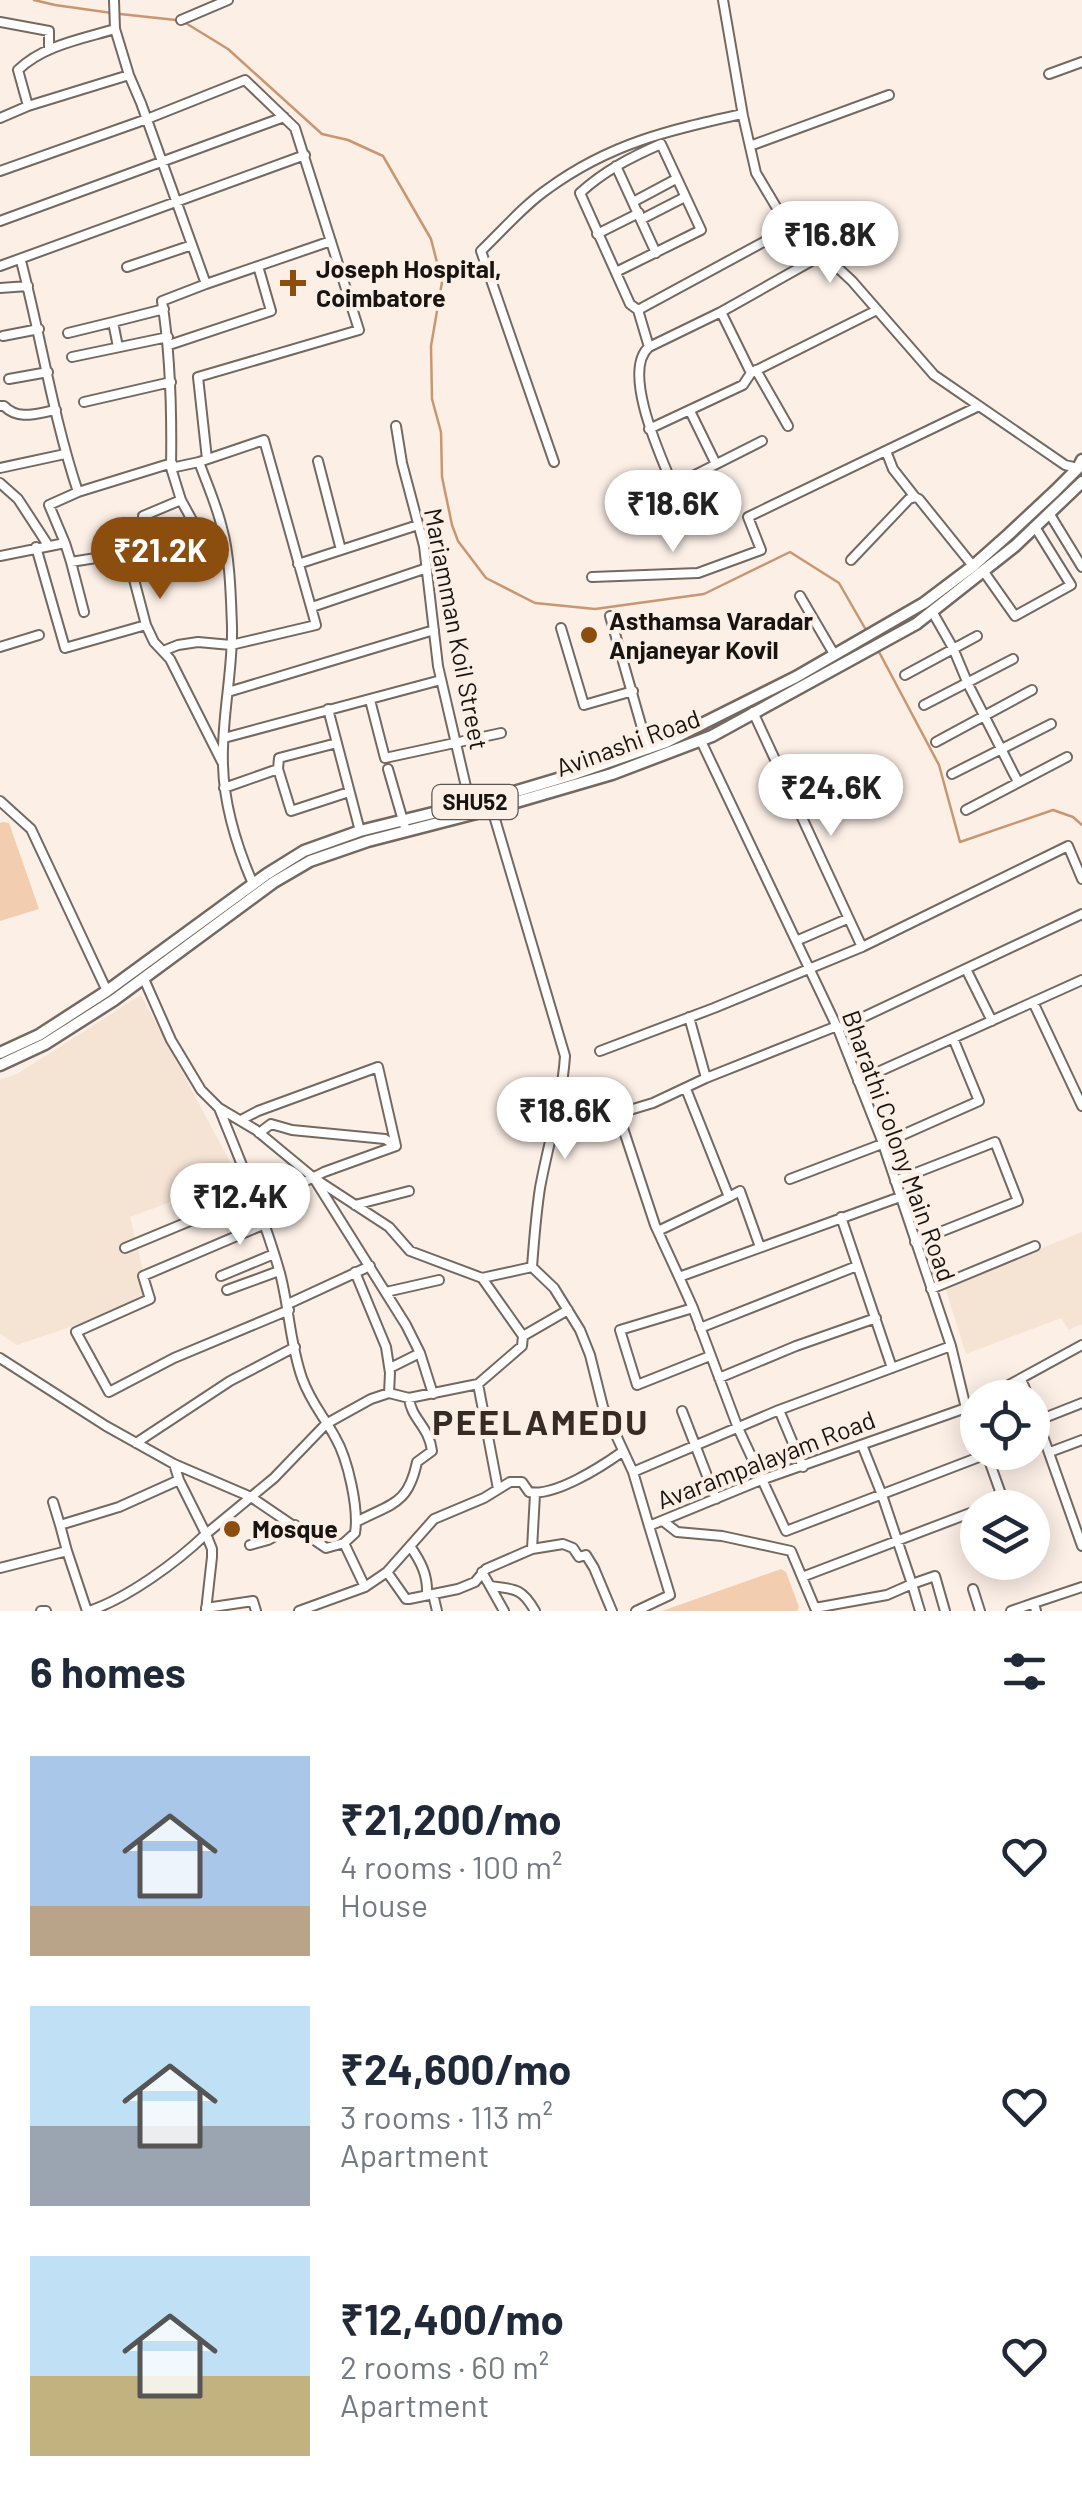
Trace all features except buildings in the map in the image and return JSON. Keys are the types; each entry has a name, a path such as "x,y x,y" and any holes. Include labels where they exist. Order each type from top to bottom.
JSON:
{"main road":[{"name":"Avinashi Road","path":"403,826 648,749 696,729 834,654 892,637 933,613 1080,464"},
{"name":"Avinashi Road","path":"0,1065 45,1044 144,979 274,882 310,861 378,832 492,809 612,774 701,740 754,712 979,569 1034,527 1082,482"},
{"name":"Avinashi Road","path":"107,991 304,851 360,832 378,832"},
{"name":"SHU52","path":"0,1053 39,1034 107,991"}],"street":[{"path":"180,20 228,0"},
{"path":"723,0 756,173 781,215 824,254 934,375 1065,465 1080,464"},
{"path":"114,4 129,75 206,284"},
{"path":"0,22 49,31 49,49"},
{"path":"28,106 18,70 30,58 116,25"},
{"path":"1049,74 1082,62"},
{"path":"0,118 129,75"},
{"path":"0,171 245,80 295,128 305,155 359,330 198,377 203,461 223,530 231,614 222,762 224,788 238,849 253,884"},
{"path":"750,146 889,95"},
{"path":"554,462 481,251 546,189 626,144 742,114"},
{"path":"0,221 284,117"},
{"path":"616,272 701,230 661,144 616,166 580,194 630,304 638,310 649,347"},
{"path":"0,266 305,155"},
{"path":"616,166 656,253"},
{"path":"634,202 676,179"},
{"path":"597,234 684,196"},
{"path":"638,310 793,226"},
{"path":"199,532 180,500 172,465 171,382 162,301 332,240"},
{"path":"127,268 192,245"},
{"path":"762,441 673,486 649,429 638,378 642,353 824,254"},
{"path":"21,260 65,454 78,492"},
{"path":"72,356 168,341 271,310 258,266"},
{"path":"0,288 28,286"},
{"path":"68,332 164,310"},
{"path":"649,429 743,385 754,372 877,310"},
{"path":"721,312 788,426"},
{"path":"113,322 118,347"},
{"path":"3,336 39,329"},
{"path":"8,379 48,372"},
{"path":"84,402 171,382"},
{"path":"0,406 24,416 56,410"},
{"path":"592,577 698,572 761,550 748,517 979,406"},
{"path":"690,410 716,464"},
{"name":"Mariamman Koil Street","path":"396,426 427,568 442,680 470,804"},
{"path":"28,517 78,492 172,465 203,461 264,440 316,624 231,645 198,642 163,652"},
{"path":"886,451 893,470 979,569 1014,616 1071,584 1034,527"},
{"path":"0,468 65,454"},
{"path":"318,462 341,550"},
{"path":"0,483 18,499 48,546"},
{"path":"851,560 916,497"},
{"path":"71,562 148,549 143,516 180,500"},
{"path":"49,505 65,543 84,612"},
{"path":"1049,513 1082,567"},
{"path":"298,564 418,525"},
{"path":"0,556 65,543"},
{"path":"36,548 65,648 146,626"},
{"path":"126,554 146,626 170,659 222,762"},
{"path":"312,607 427,568"},
{"path":"800,596 834,654"},
{"path":"933,613 954,648 1018,782"},
{"path":"610,616 648,749"},
{"path":"561,628 584,705 632,692"},
{"path":"228,692 434,630"},
{"path":"0,647 40,636"},
{"path":"905,674 977,636"},
{"path":"924,705 1013,660"},
{"path":"224,738 442,680"},
{"path":"936,742 1032,690"},
{"path":"370,700 385,758 501,733"},
{"path":"328,709 360,832"},
{"path":"754,712 862,947"},
{"path":"952,774 1051,724"},
{"name":"Bharathi Colony Main Road","path":"701,740 837,1028 882,1144 963,1380"},
{"path":"337,743 279,758 278,769 291,811 349,792"},
{"path":"966,810 1067,756"},
{"path":"388,768 403,826"},
{"path":"224,788 278,769"},
{"path":"0,802 31,829 107,991"},
{"path":"144,979 171,1040 201,1090 314,1178 389,1227 410,1251 482,1278 532,1266 540,1187 563,1084 565,1056 492,809"},
{"path":"600,1051 862,947 1068,846 1082,879"},
{"path":"553,1133 653,1103 706,1078 837,1028 1082,914"},
{"path":"796,940 847,918"},
{"path":"966,969 992,1021"},
{"path":"858,1080 1082,980"},
{"path":"1033,1002 1082,1106"},
{"path":"689,1017 706,1078"},
{"path":"790,1179 980,1101 953,1038"},
{"path":"241,1120 258,1110 378,1067 396,1146"},
{"path":"686,1089 729,1197"},
{"path":"0,1358 136,1443 251,1497 326,1548 344,1543 355,1533 344,1455 312,1404 300,1374 279,1270 220,1108"},
{"path":"618,1113 658,1231 693,1308 738,1428 786,1531 960,1464"},
{"path":"258,1132 271,1124 292,1130 385,1139 396,1146"},
{"path":"895,1181 994,1142 1018,1201 915,1242"},
{"path":"125,1248 396,1146"},
{"path":"314,1178 406,1325 433,1394"},
{"path":"356,1205 409,1191"},
{"path":"658,1231 740,1192 760,1247"},
{"path":"679,1277 900,1197"},
{"path":"841,1218 892,1368"},
{"path":"265,1224 142,1276 150,1299 76,1332 110,1392 370,1266"},
{"path":"931,1289 1035,1246"},
{"path":"220,1276 274,1254"},
{"name":"Avarampalayam Road","path":"532,1266 554,1288 590,1355 603,1407 632,1472 649,1526 761,1480 960,1409"},
{"path":"700,1328 857,1266"},
{"path":"226,1290 279,1270"},
{"path":"356,1272 386,1347 389,1393"},
{"path":"53,1502 88,1611 106,1608 186,1553 274,1478 326,1424 389,1393 408,1398 478,1384 522,1346 523,1336 482,1278"},
{"path":"371,1311 387,1295 439,1280"},
{"path":"693,1308 620,1330 637,1385 710,1356"},
{"path":"523,1336 568,1310"},
{"path":"719,1378 876,1318"},
{"path":"1021,1379 1082,1345"},
{"path":"632,1472 779,1410 951,1346"},
{"path":"136,1443 230,1381 295,1348"},
{"path":"390,1368 420,1353"},
{"path":"478,1384 498,1489"},
{"path":"356,1522 405,1496 417,1462 432,1450 427,1430 411,1411 408,1398"},
{"path":"1050,1416 1082,1403"},
{"path":"779,1410 803,1467"},
{"path":"682,1411 716,1499"},
{"path":"1082,1440 1050,1452 1082,1546"},
{"path":"862,1445 920,1611"},
{"path":"300,1611 328,1607 387,1572 434,1519 518,1480 529,1492 541,1494 571,1482 622,1452"},
{"path":"174,1464 212,1549 206,1610 253,1602 256,1611"},
{"path":"60,1525 119,1507 179,1480"},
{"path":"532,1548 534,1494"},
{"path":"802,1577 960,1517"},
{"path":"663,1521 678,1532 722,1536 791,1551 816,1609 887,1595 936,1576 945,1611"},
{"path":"250,1546 295,1525"},
{"path":"636,1611 670,1595 649,1526"},
{"path":"344,1543 365,1587"},
{"path":"387,1572 406,1598 430,1595 475,1582 482,1572 532,1548 563,1544 573,1548 578,1557 586,1555 612,1611"},
{"path":"410,1546 421,1563 437,1611"},
{"path":"0,1568 67,1550"},
{"path":"482,1572 504,1611"},
{"path":"490,1586 514,1588 534,1611"},
{"path":"1011,1611 1035,1607 1082,1587"},
{"path":"973,1588 980,1611"},
{"path":"872,1599 875,1611"}],"shaded area":[{"path":"0,823 9,823 39,909 0,921"},
{"path":"141,995 238,1177 130,1217 150,1300 17,1345 0,1334 0,1080 17,1074"},
{"path":"1082,1232 1082,1326 1069,1330 1061,1318 966,1354 945,1287"},
{"path":"781,1569 786,1572 799,1607 797,1611 662,1611"}],"waterway":[{"path":"34,0 112,13"},
{"path":"120,14 176,20"},
{"path":"184,22 228,49 322,134 348,140 383,156 431,239 442,282 431,346 432,399 441,432 442,477 458,541 486,578 535,603 595,609 704,594 790,552 839,583 866,630"},
{"path":"878,650 939,765 960,842 1053,810 1082,825"}],"place":[{"name":"Joseph Hospital, Coimbatore","path":"293,283"},
{"name":"Asthamsa Varadar Anjaneyar Kovil","path":"589,635"},
{"name":"Mosque","path":"232,1529"}],"district":[{"name":"PEELAMEDU","path":"541,1423"}]}
